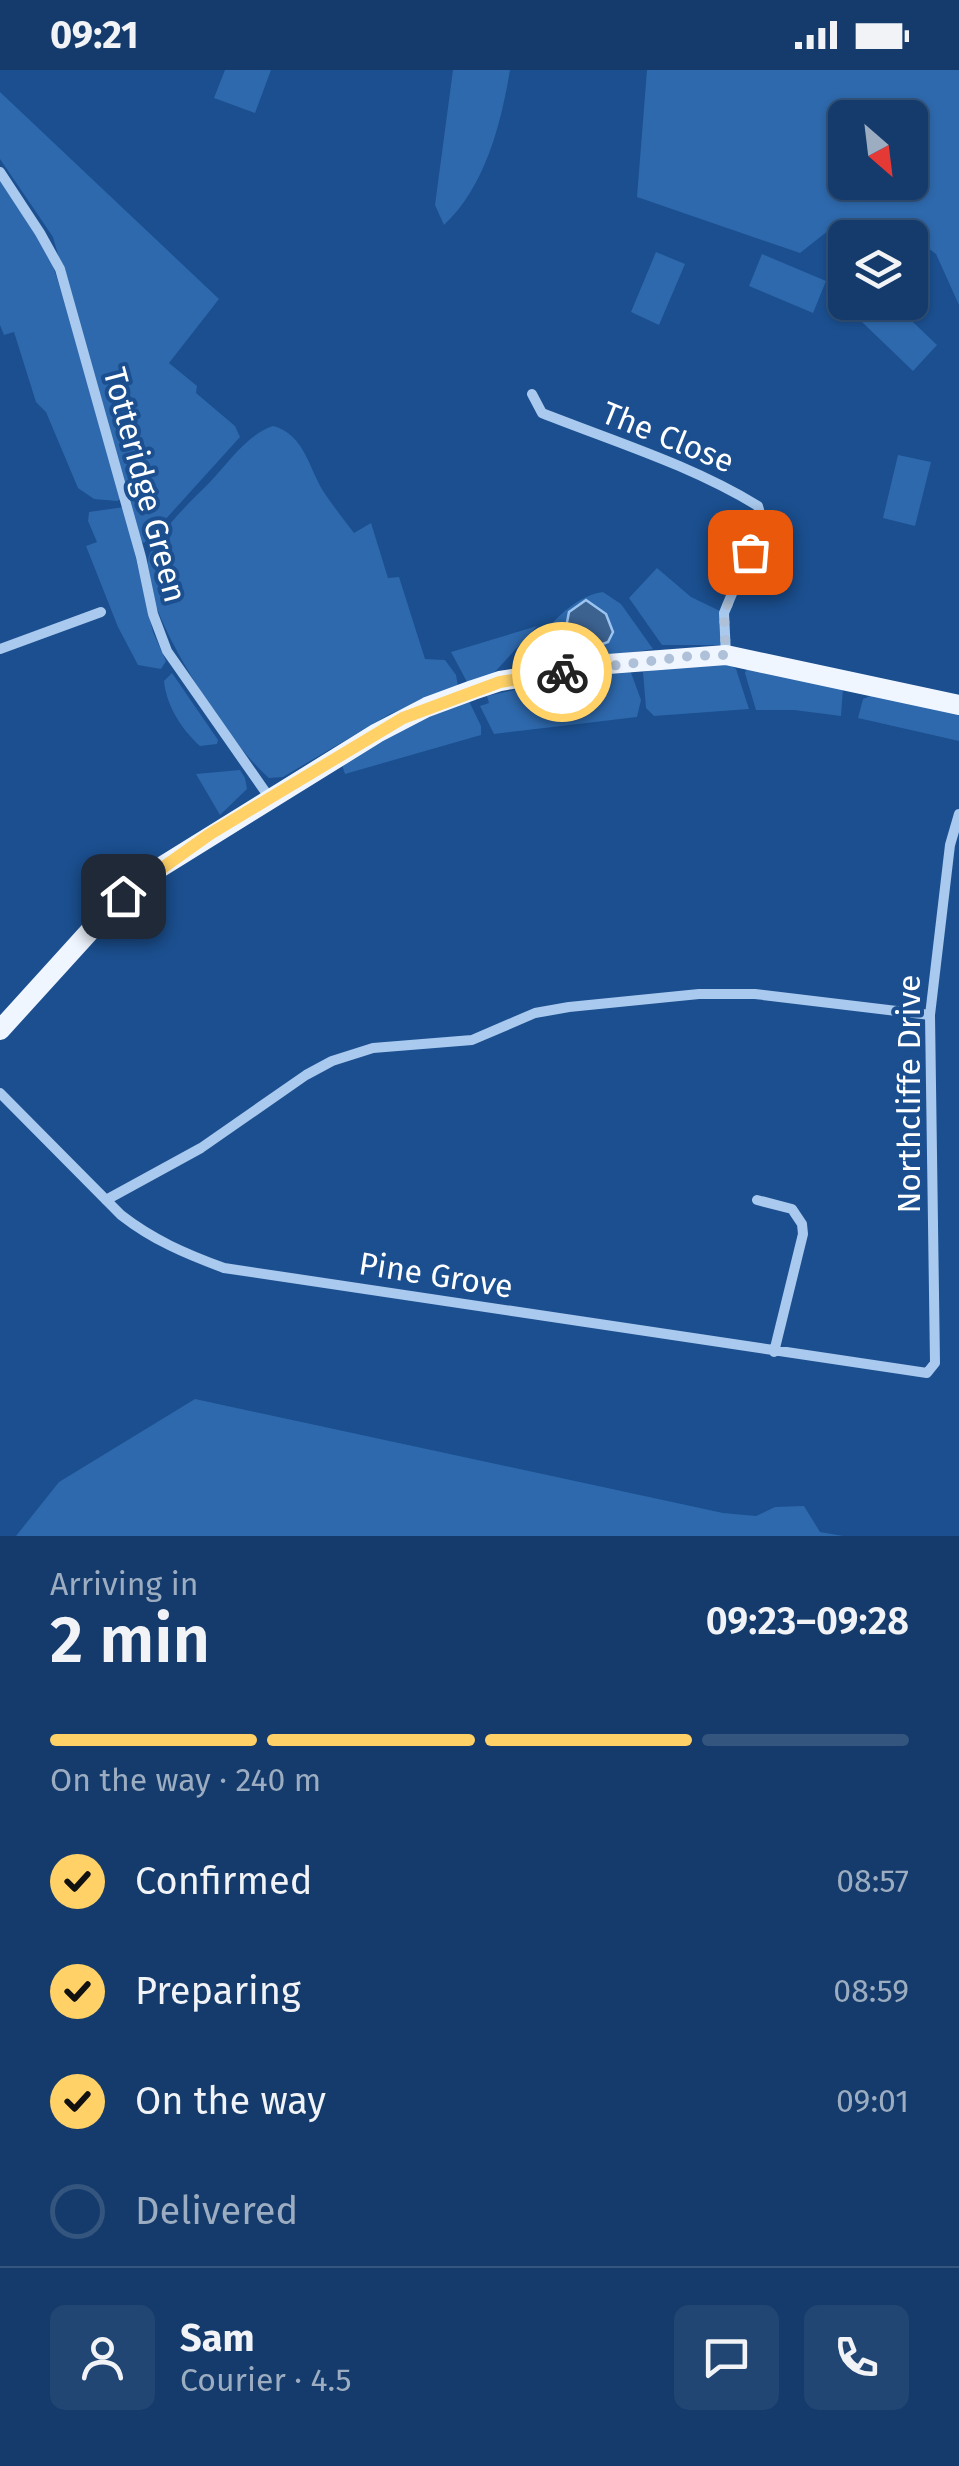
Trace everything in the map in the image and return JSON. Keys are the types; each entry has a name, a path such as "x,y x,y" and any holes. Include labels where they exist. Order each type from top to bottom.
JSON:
{"main road":[{"path":"0,1030 123,896 153,872 403,718 500,682 608,664 726,655 959,705"}],"street":[{"name":"Totteridge Green","path":"0,172 60,269 154,614 168,651 269,798"},
{"name":"The Close","path":"532,394 542,413 673,463 728,487 758,506 762,521 724,613 726,655"},
{"path":"0,648 102,612"},
{"name":"Northcliffe Drive","path":"927,1374 935,1364 930,1015 950,844 959,814"},
{"path":"106,1200 201,1148 332,1060 373,1048 472,1040 535,1013 699,994 755,994 930,1015"},
{"name":"Pine Grove","path":"0,1092 106,1200 143,1232 170,1248 224,1268 927,1374"},
{"path":"757,1200 792,1209 804,1234 774,1352"}],"shaded area":[{"path":"225,70 271,70 255,113 214,98"},
{"path":"453,70 510,70 502,112 481,173 444,225 435,205"},
{"path":"647,70 959,70 959,305 936,254 928,248 928,220 828,220 828,231 800,253 637,197"},
{"path":"0,92 219,299 169,363 197,386 196,393 235,426 240,437 144,543 140,541 53,237 0,159"},
{"path":"0,177 50,258 121,499 117,501 94,499 78,488 46,412 36,402 14,332 4,335 0,325"},
{"path":"656,252 685,264 659,325 631,312"},
{"path":"762,254 826,281 813,313 749,286"},
{"path":"911,320 937,345 913,371 862,322"},
{"path":"273,426 284,430 299,445 325,494 354,533 371,523 388,578 399,577 425,659 445,660 456,675 458,686 390,714 283,777 269,778 212,708 172,642 149,582 148,560 157,540 184,508 247,442"},
{"path":"898,455 931,462 915,526 883,518"},
{"path":"124,507 153,632 166,661 161,669 138,665 118,627 86,546 97,542 88,521 89,512"},
{"path":"657,568 691,597 720,611 722,645 662,645 629,598"},
{"path":"603,592 621,604 653,649 513,672 565,611"},
{"path":"586,600 606,614 613,632 608,642 589,649 563,643 569,612"},
{"path":"537,626 492,675 467,682 451,652"},
{"path":"681,665 731,665 736,669 749,709 654,716 646,708 643,672"},
{"path":"747,668 843,688 841,716 756,710 745,673"},
{"path":"630,670 641,700 637,717 494,734 480,706 489,703 487,696 569,678"},
{"path":"172,673 217,744 200,746 176,716 164,681"},
{"path":"873,695 959,713 959,741 858,718 863,699"},
{"path":"469,701 481,735 345,774 342,765 351,759 419,720"},
{"path":"240,770 247,789 220,815 196,774"},
{"path":"195,1399 723,1513 756,1516 775,1507 804,1506 820,1532 843,1536 16,1536 59,1482"}],"way so far":[{"path":"562,672 608,664 726,655 724,613 750,552"}],"route":[{"path":"123,896 210,834 403,718 500,682 562,672"}]}
